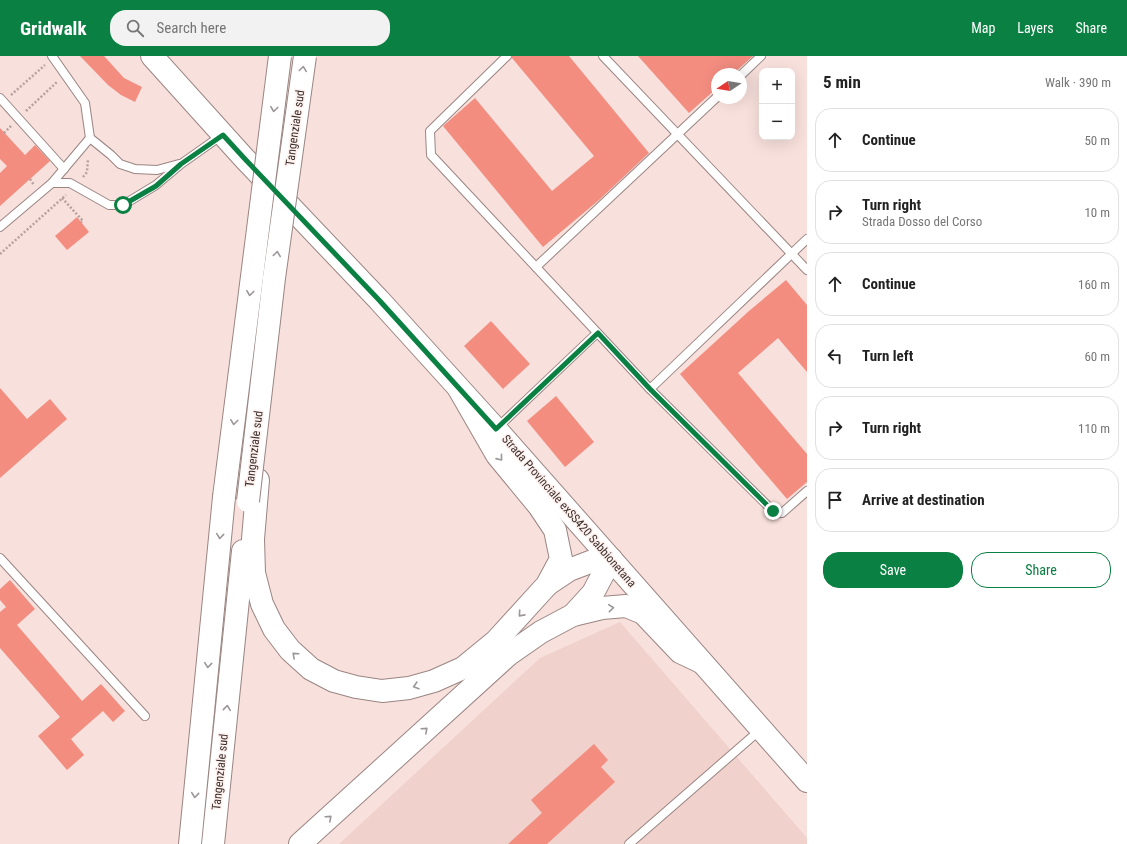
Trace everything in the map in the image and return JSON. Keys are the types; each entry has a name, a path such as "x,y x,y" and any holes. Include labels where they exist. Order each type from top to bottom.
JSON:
{"main road":[{"name":"Strada Provinciale exSS420 Sabbionetana","path":"152,56 244,158 379,300 496,429 807,781"},
{"name":"Tangenziale sud","path":"190,844 224,497 280,56"},
{"name":"Tangenziale sud","path":"213,844 252,501 274,278 304,56"},
{"path":"459,389 496,455 539,506 555,530 561,559 547,585"},
{"path":"252,501 254,573 262,604 274,629 290,650 311,669 334,681 356,687 382,691 408,688 434,681 463,668 496,641 547,585 569,570 590,562 611,558"},
{"path":"573,615 593,593 611,558"},
{"path":"300,844 508,655 541,632 573,615 602,608 626,606 643,613 680,652 701,662"}],"lane":[{"path":"507,56 430,131 431,155 650,389 773,511 782,513 807,491"},
{"path":"603,56 807,270"},
{"path":"747,69 761,56"},
{"path":"52,57 85,103 90,138 120,164 135,168 157,170 181,164"},
{"path":"2,100 64,169"},
{"path":"536,267 711,103"},
{"path":"52,183 70,183 109,205 123,205 156,186 181,164 223,135"},
{"path":"1,224 52,183 90,138"},
{"path":"650,389 807,239"},
{"path":"496,429 598,333"},
{"path":"0,558 145,716"},
{"path":"629,844 761,729"}],"path":[{"path":"2,100 52,57"},
{"path":"4,132 65,74"},
{"path":"62,198 83,221 82,222"}],"shaded area":[{"path":"620,622 807,838 807,844 339,844 540,658"}],"building":[{"path":"80,56 104,56 124,78 142,87 135,102 121,95 108,85"},
{"path":"512,56 569,56 649,153 599,200 543,247 443,126 475,98 552,191 594,156 512,58"},
{"path":"638,56 753,56 740,68 711,68 711,93 689,113"},
{"path":"0,128 25,155 35,145 50,161 0,206 0,173 7,166 0,159"},
{"path":"77,217 89,232 67,250 55,236"},
{"path":"786,280 807,305 807,372 778,338 738,373 807,454 807,482 787,499 680,374 749,311"},
{"path":"491,321 530,364 503,389 464,346"},
{"path":"0,388 27,419 50,399 67,419 0,478"},
{"path":"556,396 594,442 565,467 527,421"},
{"path":"10,580 35,609 17,625 82,701 101,684 125,711 113,722 103,711 71,739 84,755 67,770 38,736 60,717 0,648 0,612 6,607 0,600 0,589"},
{"path":"594,744 608,760 601,767 615,782 547,844 508,844 542,813 531,800"}],"route":[{"path":"123,205 156,186 181,164 223,135 379,300 496,429 598,333 650,389 773,511"}]}
